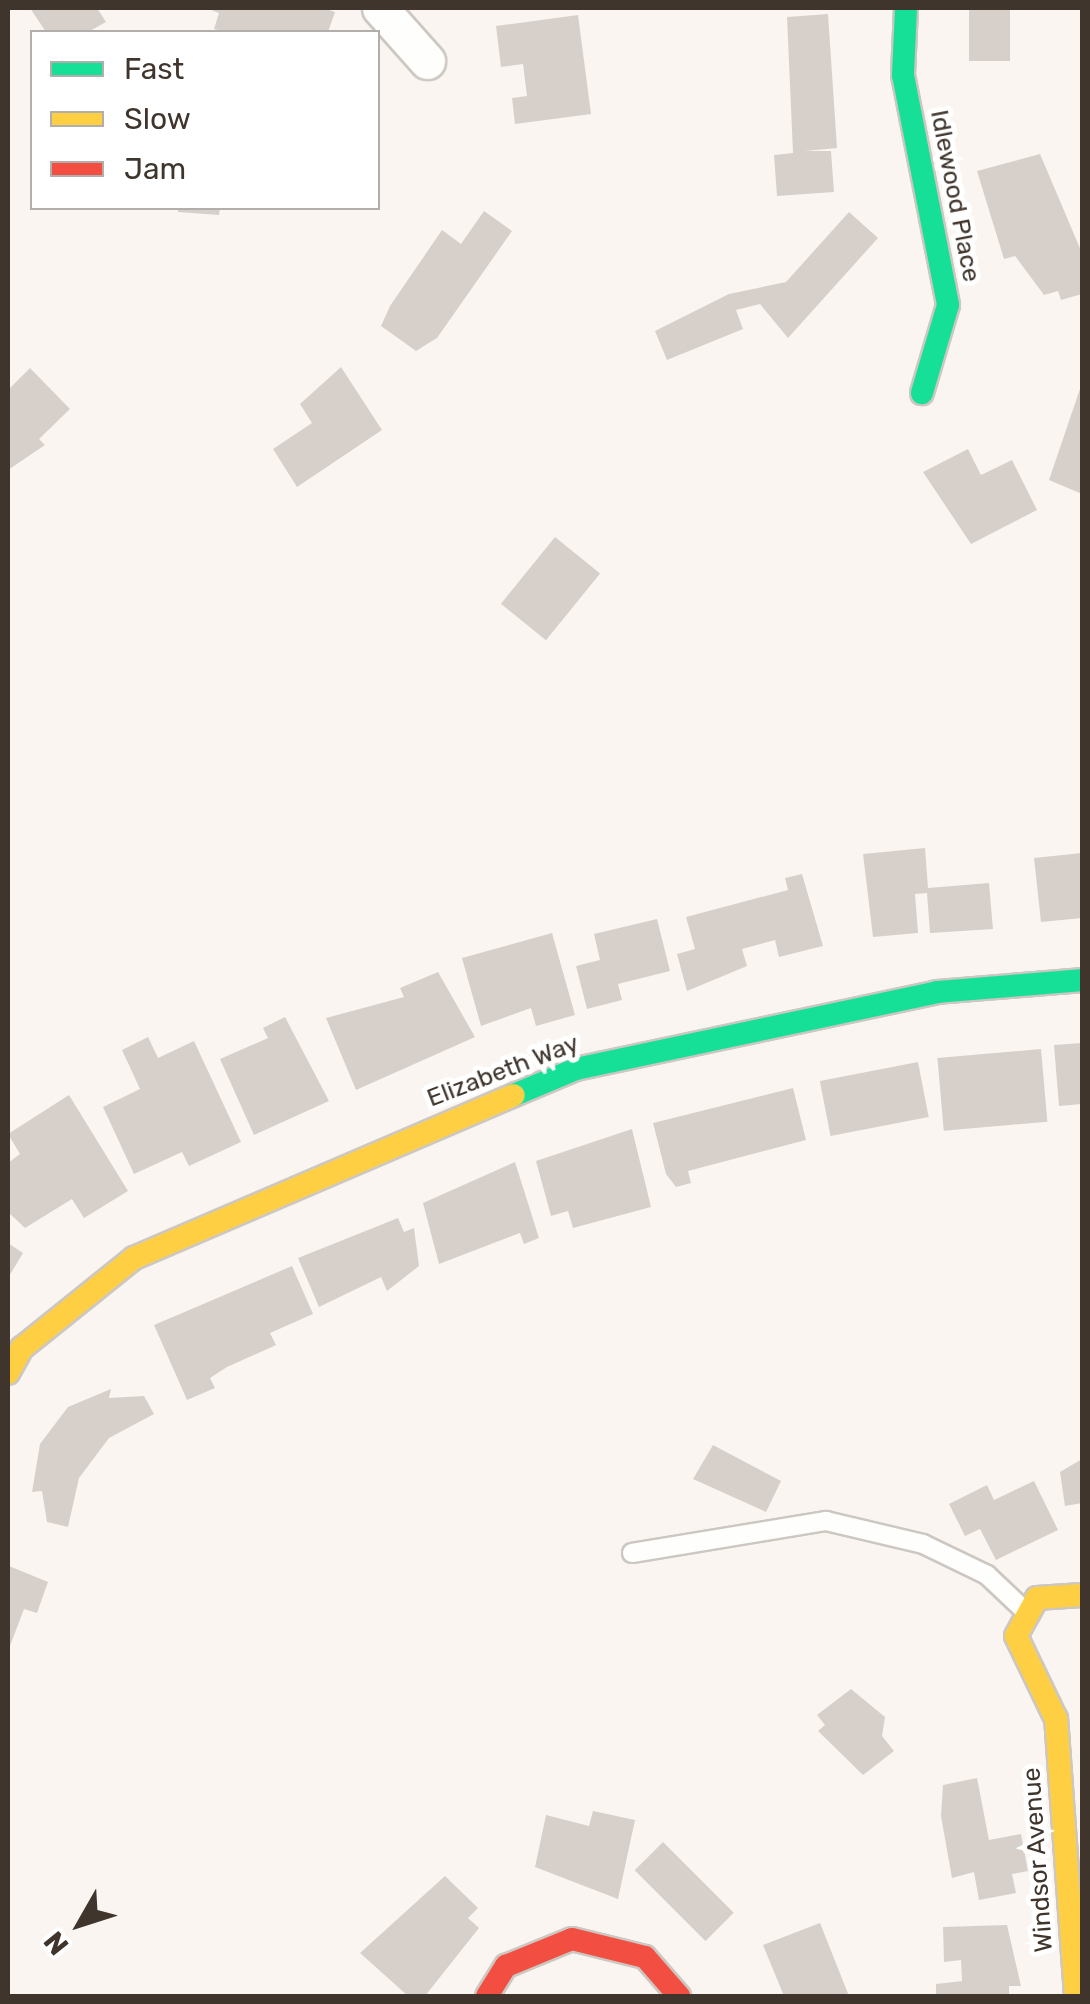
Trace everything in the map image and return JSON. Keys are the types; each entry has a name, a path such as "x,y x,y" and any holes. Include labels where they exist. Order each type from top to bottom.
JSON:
{"street":[{"path":"380,8 428,61"},
{"name":"Idlewood Place","path":"906,8 903,74 948,305 922,392"},
{"name":"Elizabeth Way","path":"8,1373 22,1348 134,1258 576,1069 937,992 1082,980"},
{"path":"1023,1608 1056,1590 1082,1594"},
{"name":"Windsor Avenue","path":"1023,1608 1022,1660 1056,1718 1076,1996"},
{"path":"486,1996 506,1966 572,1939 646,1957 679,1996"}],"lane":[{"path":"632,1553 826,1521 922,1544 987,1575 1023,1608"}],"building":[{"path":"30,8 97,8 106,22 92,30 45,30"},
{"path":"206,8 323,8 335,12 329,30 218,30 214,29 219,13"},
{"path":"969,8 1010,8 1010,61 969,61"},
{"path":"828,14 837,148 805,151 831,151 834,192 777,196 774,155 793,153 787,17"},
{"path":"578,15 591,114 515,124 512,98 527,96 523,64 501,67 496,26"},
{"path":"1040,154 1082,253 1082,294 1061,300 1058,291 1044,295 1015,256 1004,259 977,171"},
{"path":"178,210 220,210 219,215"},
{"path":"484,211 512,231 437,338 416,351 381,326 390,306 442,230 461,244"},
{"path":"849,212 878,238 788,338 760,304 736,310 743,329 667,360 655,331 729,294 786,282"},
{"path":"341,367 382,430 297,487 273,449 312,423 300,404"},
{"path":"30,368 70,409 39,439 45,445 8,470 8,390"},
{"path":"1082,383 1082,494 1049,480"},
{"path":"968,449 981,475 1012,460 1037,510 971,544 923,472"},
{"path":"555,537 600,574 546,640 501,604"},
{"path":"925,848 928,888 989,883 993,929 930,933 927,893 915,894 918,933 873,937 863,854"},
{"path":"1082,853 1082,918 1041,922 1034,858"},
{"path":"802,874 823,946 779,957 775,940 742,949 747,966 687,991 677,954 695,949 686,917 788,890 785,878"},
{"path":"657,919 670,971 618,984 622,1000 587,1009 576,966 600,960 594,934"},
{"path":"552,933 575,1015 536,1026 531,1008 481,1026 462,958"},
{"path":"438,972 475,1037 356,1090 326,1018 404,997 400,988"},
{"path":"285,1017 329,1101 254,1135 220,1059 268,1038 263,1028"},
{"path":"148,1037 158,1058 194,1041 241,1142 189,1166 182,1152 134,1174 103,1107 140,1089 122,1050"},
{"path":"1082,1043 1082,1104 1059,1106 1054,1045"},
{"path":"1041,1049 1047,1122 944,1131 937,1058"},
{"path":"918,1062 929,1117 831,1136 820,1081"},
{"path":"793,1088 806,1140 688,1171 691,1183 676,1187 666,1174 653,1123"},
{"path":"69,1095 128,1191 84,1218 72,1199 25,1228 8,1212 8,1163 20,1154 8,1134"},
{"path":"632,1129 651,1207 573,1228 568,1211 551,1216 536,1161"},
{"path":"515,1162 539,1238 524,1244 520,1233 439,1264 423,1203"},
{"path":"398,1218 404,1232 414,1228 419,1266 387,1291 381,1277 319,1307 298,1258"},
{"path":"8,1243 23,1253 8,1278"},
{"path":"292,1266 313,1314 270,1333 276,1345 227,1367 210,1378 215,1388 187,1400 154,1325"},
{"path":"111,1389 109,1398 144,1396 154,1414 109,1438 79,1478 68,1527 47,1522 42,1491 32,1492 40,1444 68,1407"},
{"path":"713,1445 781,1481 766,1512 693,1479"},
{"path":"1082,1459 1082,1503 1065,1506 1060,1472"},
{"path":"1034,1481 1058,1530 996,1560 980,1529 965,1536 949,1504 987,1485 994,1500"},
{"path":"9,1566 48,1582 37,1613 24,1609 8,1651"},
{"path":"851,1689 885,1717 882,1736 894,1751 863,1775 818,1731 825,1725 817,1715"},
{"path":"977,1778 989,1840 1021,1834 1028,1871 1012,1874 1016,1893 979,1900 974,1872 952,1878 941,1816 943,1785"},
{"path":"593,1811 635,1820 618,1899 535,1867 546,1815 589,1826"},
{"path":"663,1842 734,1913 705,1941 635,1870"},
{"path":"445,1876 478,1908 468,1918 479,1928 425,1996 408,1996 360,1953"},
{"path":"820,1923 849,1996 784,1996 763,1945"},
{"path":"1007,1925 1021,1986 1009,1986 1009,1996 936,1996 936,1984 962,1981 961,1960 944,1962 943,1927"}],"traffic: fast":[{"path":"906,8 903,75 948,305 922,393"},
{"path":"514,1095 576,1069 937,992 1082,980"}],"traffic: slow":[{"path":"8,1373 22,1348 134,1258 514,1095"},
{"path":"1076,1996 1056,1719 1016,1636 1037,1598 1082,1595"}],"traffic: jam":[{"path":"487,1996 506,1966 572,1939 645,1957 679,1996"}]}
